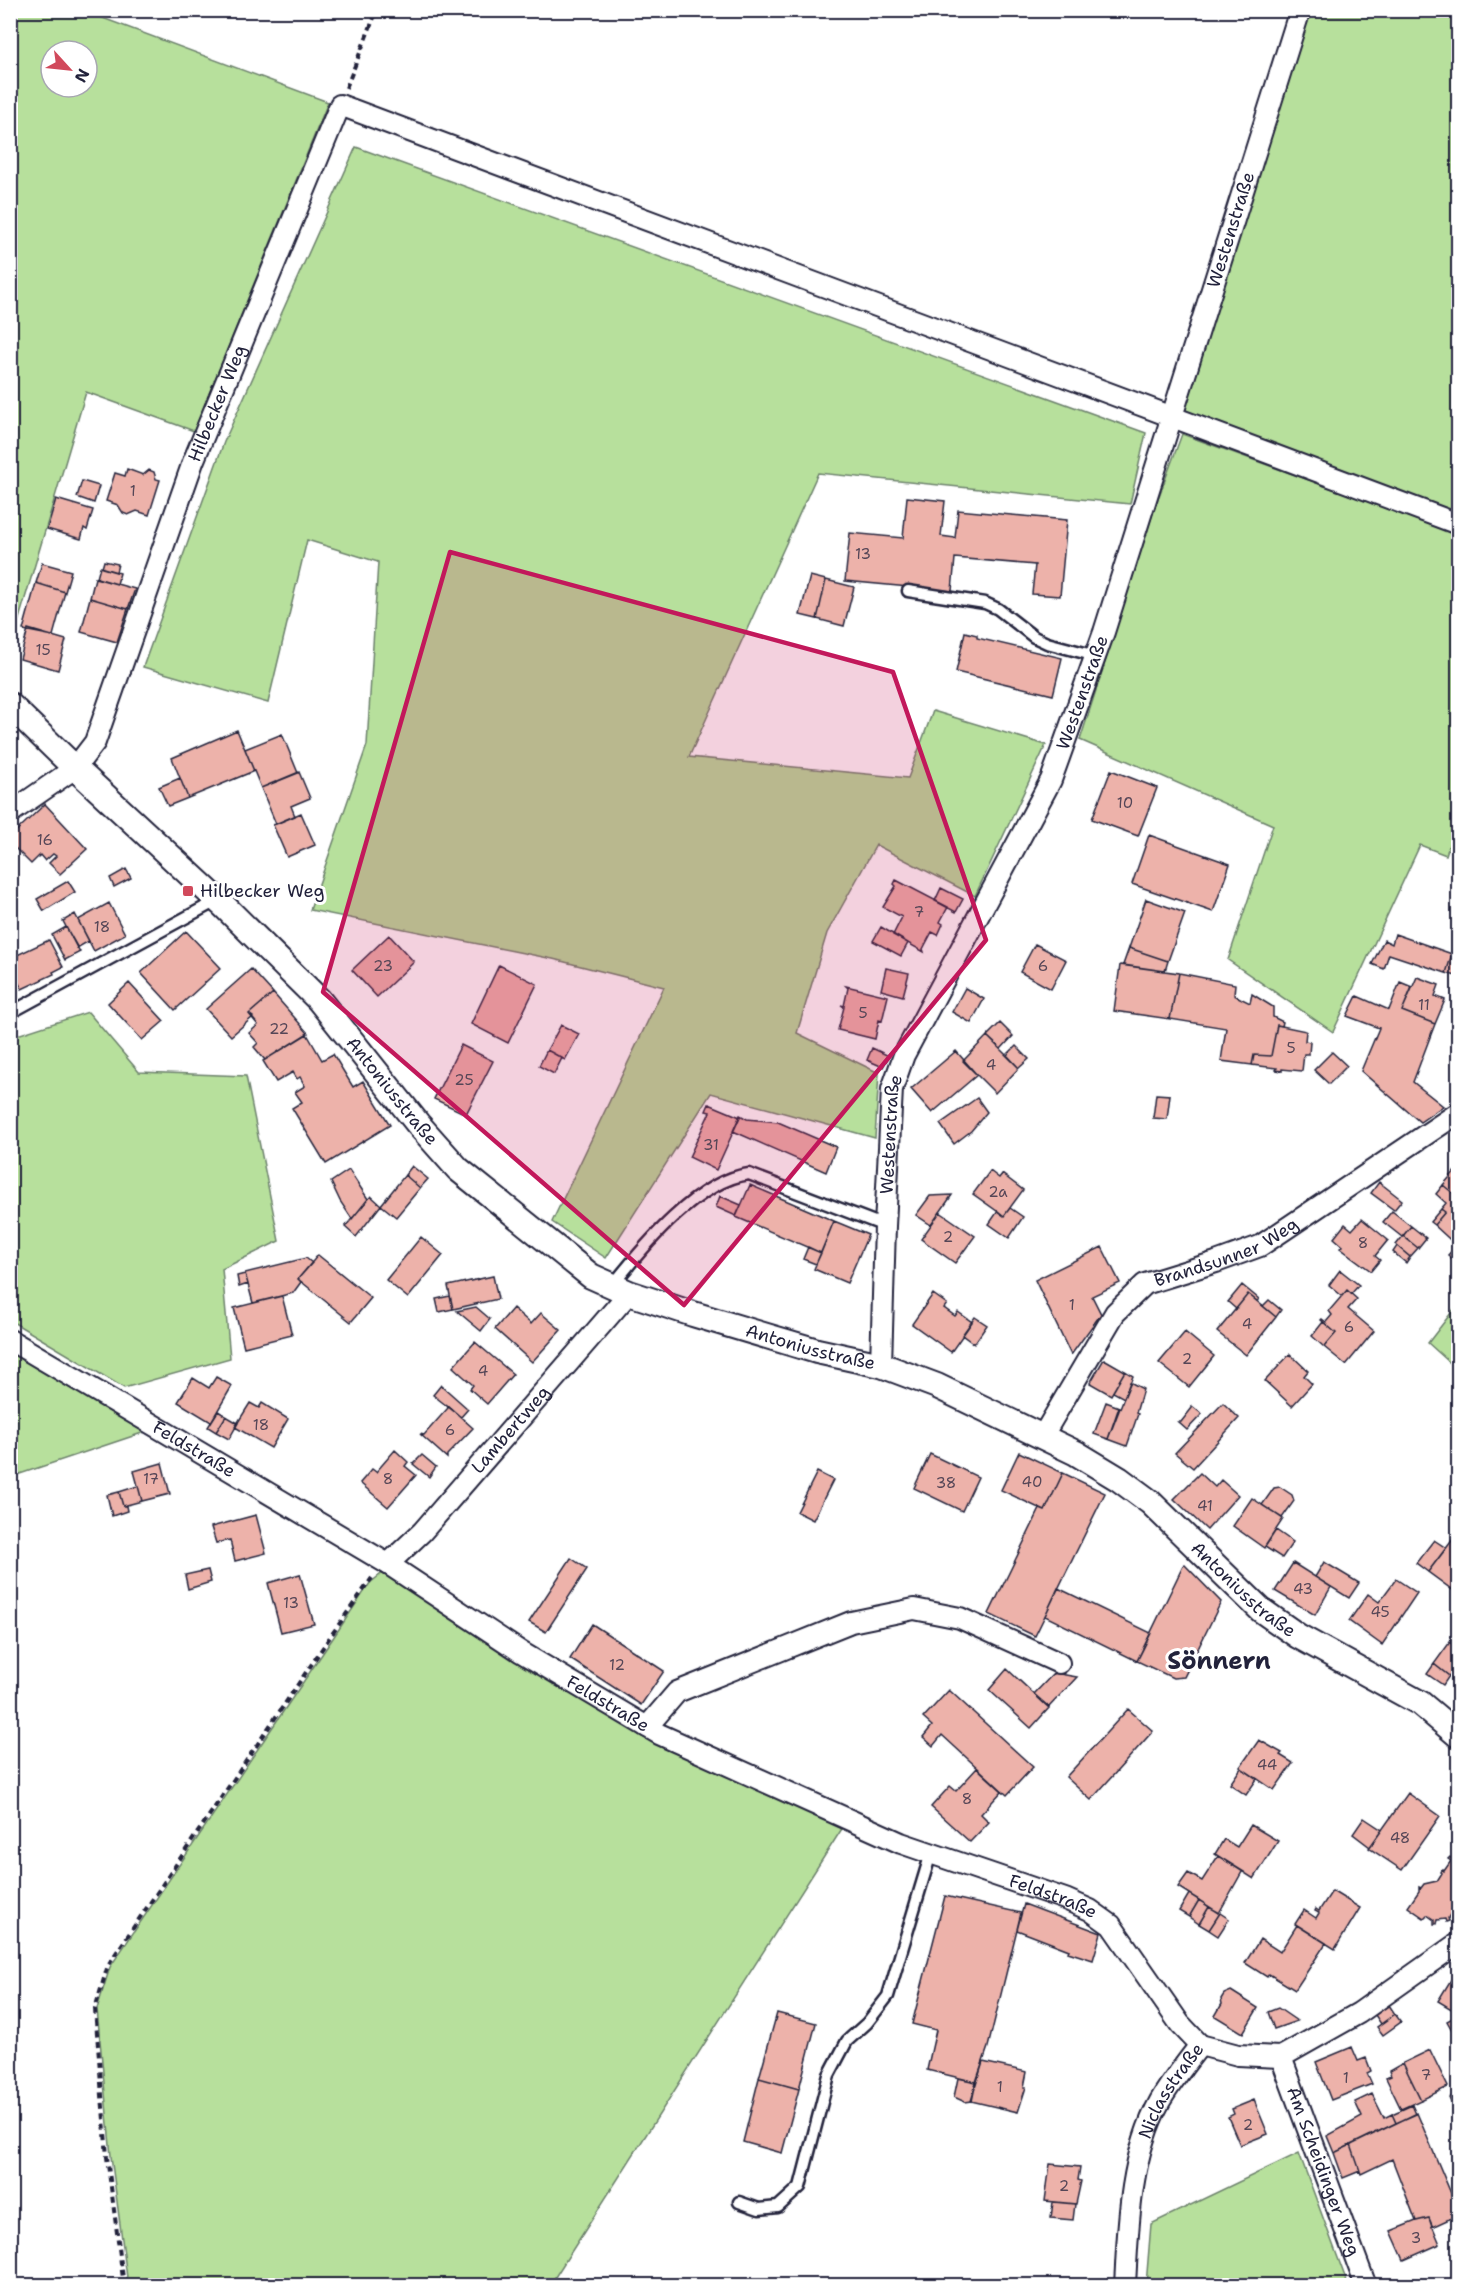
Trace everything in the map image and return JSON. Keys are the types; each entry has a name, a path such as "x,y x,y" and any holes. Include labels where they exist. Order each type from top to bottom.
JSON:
{"street":[{"name":"Westenstraße","path":"881,1365 892,1089 904,1055 1052,780 1096,656 1300,10"},
{"path":"340,105 1458,524"},
{"name":"Hilbecker Weg","path":"75,768 95,742 193,462 340,105"},
{"name":"Antoniusstraße","path":"10,705 218,900 319,1000 418,1124 458,1169 591,1276 620,1290 817,1351 881,1365 937,1386 1076,1453 1150,1502 1261,1610 1298,1636 1420,1703 1458,1735"},
{"path":"10,813 75,768"},
{"name":"Brandsunner Weg","path":"1042,1437 1115,1313 1145,1284 1260,1246 1458,1113"},
{"name":"Lambertweg","path":"388,1564 422,1532 620,1290"},
{"name":"Feldstraße","path":"10,1340 388,1564 521,1652 647,1727 890,1838 1065,1899 1090,1911 1111,1925 1180,2024 1200,2045"},
{"path":"647,1727 677,1692 851,1622 915,1609 960,1618 1059,1663"},
{"path":"1281,2056 1359,2013 1458,1943"},
{"name":"Niclasstraße","path":"1125,2286 1128,2212 1145,2135 1160,2102 1200,2045 1238,2055 1281,2056"},
{"name":"Am Scheidinger Weg","path":"1281,2056 1366,2286"}],"lane":[{"path":"908,591 985,603 998,609 1034,638 1096,656"},
{"path":"10,1013 218,900"},
{"path":"620,1290 629,1263 688,1203 733,1176 749,1174 885,1227"},
{"path":"739,2202 759,2209 778,2207 800,2187 829,2075 847,2041 867,2023 888,1996 931,1853"}],"path":[{"path":"340,105 377,10"},
{"path":"124,2286 106,2157 95,2009 108,1965 368,1582 388,1564"}],"highlighted area":[{"path":"450,552 893,672 986,940 684,1305 323,992"}],"green space":[{"path":"11,10 84,11 328,102 194,431 86,392 11,646"},
{"path":"1304,11 1458,11 1458,520 1177,415"},
{"path":"356,147 1146,433 1130,504 818,473 689,757 908,778 933,711 1046,745 975,896 876,845 827,933 797,1033 879,1073 875,1138 711,1093 606,1258 552,1222 664,987 553,959 310,910 367,745 378,562 307,540 268,703 143,667 224,442"},
{"path":"1182,434 1458,534 1458,818 1446,855 1420,845 1333,1032 1228,960 1273,825 1080,740 1155,507"},
{"path":"88,1012 139,1072 246,1076 279,1241 222,1269 230,1358 124,1388 11,1321 11,1037"},
{"path":"1458,1304 1458,1370 1428,1343"},
{"path":"11,1350 148,1431 11,1477"},
{"path":"390,1567 521,1655 845,1824 550,2285 128,2285 111,2156 97,2009 110,1967 370,1583"},
{"path":"1299,2153 1348,2285 1146,2285 1151,2224"}],"building":[{"path":"127,469 143,475 149,470 154,472 156,479 160,480 149,515 137,511 128,515 123,513 118,505 106,501 115,473 125,476"},
{"path":"82,481 99,486 94,503 77,497"},
{"path":"907,497 945,501 941,536 955,538 958,510 1067,520 1060,596 1032,594 1035,565 955,558 952,591 845,581 850,533 903,538"},
{"path":"56,499 93,510 87,530 84,528 81,539 47,529"},
{"path":"104,561 118,564 116,572 102,568"},
{"path":"42,563 71,571 65,592 36,583"},
{"path":"100,567 120,573 117,584 97,578"},
{"path":"810,576 826,580 817,619 800,615"},
{"path":"95,578 135,589 128,609 90,598"},
{"path":"826,580 854,587 844,626 817,619"},
{"path":"36,583 65,592 53,636 23,630"},
{"path":"90,598 128,609 117,642 81,632"},
{"path":"28,629 66,640 58,670 20,659"},
{"path":"965,632 977,635 977,638 1062,658 1053,695 956,672"},
{"path":"237,730 254,771 188,798 172,758"},
{"path":"282,734 298,773 261,788 245,749"},
{"path":"1111,770 1157,788 1138,836 1092,819"},
{"path":"299,772 310,798 291,806 295,816 276,824 261,788"},
{"path":"180,778 188,798 168,806 159,787"},
{"path":"45,804 87,849 60,874 49,863 56,856 53,854 45,861 40,855 31,864 10,843 10,837"},
{"path":"301,813 315,845 287,857 273,825"},
{"path":"1149,835 1230,864 1213,912 1132,884"},
{"path":"126,869 131,878 114,887 110,878"},
{"path":"896,880 948,907 940,922 943,924 938,935 932,932 923,949 924,952 893,935 902,917 883,907 896,886 894,884"},
{"path":"68,881 75,892 44,911 37,899"},
{"path":"941,888 963,899 956,912 935,901"},
{"path":"1146,899 1185,913 1168,961 1129,948"},
{"path":"109,903 125,934 94,951 78,920"},
{"path":"75,914 89,941 77,948 63,921"},
{"path":"66,927 80,952 65,960 52,935"},
{"path":"881,927 908,943 901,956 873,941"},
{"path":"186,931 221,968 175,1010 141,973"},
{"path":"1395,934 1452,954 1446,973 1389,954 1384,969 1372,964 1384,940 1392,944"},
{"path":"389,935 414,962 377,997 352,970"},
{"path":"49,940 63,967 53,972 54,974 22,989 10,967 10,961 18,957 17,955"},
{"path":"1035,944 1066,960 1051,989 1020,972"},
{"path":"1129,948 1168,961 1165,971 1123,965"},
{"path":"1452,954 1458,956 1456,976 1446,973"},
{"path":"499,965 537,984 508,1043 471,1024"},
{"path":"1120,965 1179,973 1170,1019 1114,1011"},
{"path":"886,968 909,973 903,996 881,990"},
{"path":"251,969 273,993 249,1014 253,1017 231,1036 206,1009"},
{"path":"1179,973 1235,984 1234,995 1250,1003 1252,994 1273,1007 1273,1017 1283,1022 1282,1026 1277,1025 1271,1056 1254,1055 1252,1065 1221,1061 1226,1028 1170,1019"},
{"path":"1417,977 1439,985 1435,996 1445,1000 1435,1024 1402,1011"},
{"path":"1400,982 1412,987 1402,1011 1435,1024 1413,1082 1443,1106 1420,1122 1361,1071 1379,1028 1347,1016 1357,996 1389,1010"},
{"path":"129,983 164,1021 142,1040 108,1003"},
{"path":"846,986 888,996 875,1039 838,1030 844,1007 841,1005 844,1006 848,988"},
{"path":"965,988 984,999 971,1023 952,1012"},
{"path":"273,993 308,1033 265,1060 254,1047 258,1043 249,1033 258,1025 249,1014"},
{"path":"1000,1023 1013,1036 1001,1049 987,1036"},
{"path":"561,1025 579,1034 565,1060 547,1050"},
{"path":"1277,1025 1306,1031 1305,1041 1310,1042 1309,1054 1304,1054 1302,1071 1282,1069 1282,1071 1276,1070 1277,1068 1252,1065 1254,1055 1271,1056"},
{"path":"307,1034 322,1060 333,1054 353,1087 363,1081 390,1125 326,1164 292,1108 302,1102 295,1092 305,1086 300,1077 297,1079 293,1072 276,1082 263,1061"},
{"path":"987,1036 1019,1068 995,1093 963,1061"},
{"path":"461,1045 493,1061 466,1114 434,1099"},
{"path":"1016,1046 1029,1059 1019,1068 1007,1055"},
{"path":"872,1048 889,1056 883,1067 867,1060"},
{"path":"547,1050 562,1058 554,1074 539,1066"},
{"path":"956,1051 977,1075 932,1113 911,1089"},
{"path":"1332,1052 1347,1066 1329,1084 1314,1070"},
{"path":"1156,1094 1170,1095 1167,1119 1153,1118"},
{"path":"977,1098 987,1112 971,1131 954,1144 940,1124"},
{"path":"709,1104 740,1117 716,1170 689,1157 710,1112 706,1111"},
{"path":"740,1115 747,1119 778,1122 836,1147 826,1172 733,1131"},
{"path":"412,1166 428,1179 420,1188 405,1175"},
{"path":"349,1170 368,1199 352,1219 331,1182"},
{"path":"1456,1170 1458,1188 1454,1194 1443,1185"},
{"path":"990,1171 999,1178 1002,1174 1023,1190 1004,1216 973,1194"},
{"path":"405,1175 420,1188 396,1217 381,1205"},
{"path":"1379,1182 1402,1200 1394,1210 1371,1193"},
{"path":"750,1185 834,1221 821,1253 736,1217"},
{"path":"1443,1185 1454,1194 1458,1188 1458,1247 1434,1225 1445,1212 1441,1209 1446,1203 1436,1194"},
{"path":"952,1195 931,1225 916,1215 930,1196"},
{"path":"371,1196 381,1205 356,1237 345,1227"},
{"path":"720,1196 741,1205 736,1216 716,1207"},
{"path":"1010,1208 1023,1217 1009,1238 989,1224 998,1211 1004,1216"},
{"path":"1441,1209 1445,1212 1434,1225 1430,1222"},
{"path":"1392,1211 1411,1226 1402,1237 1383,1222"},
{"path":"940,1212 975,1236 955,1263 921,1239"},
{"path":"1362,1219 1388,1240 1375,1256 1380,1260 1371,1271 1340,1248 1343,1246 1334,1238 1345,1224 1352,1230"},
{"path":"834,1221 868,1235 847,1283 814,1269"},
{"path":"1411,1226 1426,1238 1418,1248 1403,1236"},
{"path":"1403,1236 1418,1248 1410,1257 1396,1245"},
{"path":"421,1237 443,1255 408,1298 386,1280"},
{"path":"1457,1245 1458,1247 1458,1264 1448,1255"},
{"path":"1397,1246 1410,1257 1406,1263 1393,1252"},
{"path":"808,1247 821,1253 816,1264 803,1259"},
{"path":"1102,1247 1120,1283 1092,1296 1101,1314 1071,1355 1035,1280"},
{"path":"318,1255 371,1298 351,1322 298,1279"},
{"path":"306,1258 312,1263 298,1279 301,1282 293,1293 253,1303 245,1273"},
{"path":"1340,1270 1359,1285 1351,1294 1347,1290 1342,1296 1329,1285"},
{"path":"245,1274 248,1284 239,1287 237,1276"},
{"path":"493,1276 498,1299 453,1309 448,1286"},
{"path":"1242,1285 1259,1299 1257,1301 1248,1294 1236,1309 1228,1302"},
{"path":"1347,1290 1357,1299 1348,1309 1374,1331 1346,1365 1324,1347 1336,1333 1321,1320 1326,1322 1332,1315 1329,1311"},
{"path":"933,1294 947,1304 944,1308 955,1316 958,1312 972,1322 951,1352 912,1324"},
{"path":"1248,1294 1276,1317 1246,1355 1217,1332"},
{"path":"282,1296 292,1335 244,1347 234,1308"},
{"path":"450,1296 453,1309 439,1312 436,1299"},
{"path":"1269,1300 1281,1310 1276,1317 1263,1306"},
{"path":"476,1307 490,1319 481,1331 457,1311"},
{"path":"513,1308 531,1324 541,1313 561,1330 532,1362 495,1329"},
{"path":"975,1317 987,1325 974,1344 962,1335"},
{"path":"1323,1322 1336,1333 1324,1347 1312,1336"},
{"path":"1185,1332 1214,1356 1189,1387 1159,1363"},
{"path":"475,1342 513,1374 487,1404 470,1389 473,1385 453,1367"},
{"path":"1290,1354 1308,1371 1304,1376 1312,1384 1292,1406 1265,1381"},
{"path":"1104,1359 1125,1371 1111,1395 1090,1383"},
{"path":"1125,1371 1133,1376 1124,1398 1113,1392"},
{"path":"216,1377 232,1386 211,1422 178,1402 193,1378 209,1388"},
{"path":"1130,1382 1143,1389 1136,1413 1138,1414 1127,1446 1108,1439"},
{"path":"441,1385 468,1409 461,1417 433,1395"},
{"path":"1106,1402 1119,1407 1108,1439 1094,1434"},
{"path":"250,1403 259,1408 262,1403 288,1419 271,1448 235,1427"},
{"path":"1223,1403 1239,1418 1193,1468 1175,1453"},
{"path":"446,1404 473,1428 447,1455 447,1458 420,1434 424,1435 448,1408"},
{"path":"1192,1406 1202,1414 1187,1430 1178,1422 1181,1422"},
{"path":"218,1411 226,1416 216,1432 208,1427"},
{"path":"226,1416 238,1423 229,1439 216,1432"},
{"path":"395,1450 408,1462 405,1466 416,1475 388,1507 360,1483 372,1469 376,1472"},
{"path":"1019,1452 1063,1473 1045,1511 1001,1490"},
{"path":"930,1454 978,1477 962,1511 914,1488"},
{"path":"422,1455 436,1467 429,1477 413,1464"},
{"path":"162,1463 170,1494 142,1501 134,1471"},
{"path":"817,1472 833,1480 813,1520 797,1512"},
{"path":"1063,1473 1105,1493 1035,1636 989,1614 1040,1509 1045,1511"},
{"path":"1200,1473 1215,1487 1221,1480 1238,1495 1207,1530 1174,1499"},
{"path":"138,1486 142,1501 123,1506 119,1492"},
{"path":"1280,1487 1292,1495 1294,1501 1282,1518 1262,1505 1274,1488"},
{"path":"119,1492 127,1511 112,1516 107,1495"},
{"path":"1252,1498 1283,1519 1264,1548 1233,1526"},
{"path":"256,1515 266,1553 235,1561 230,1540 216,1543 211,1527"},
{"path":"1276,1530 1293,1542 1282,1558 1265,1547"},
{"path":"1454,1538 1458,1542 1458,1594 1428,1572"},
{"path":"1434,1540 1446,1548 1428,1572 1416,1563"},
{"path":"571,1558 587,1569 546,1632 529,1622"},
{"path":"1324,1562 1359,1583 1349,1598 1315,1577"},
{"path":"1293,1563 1331,1587 1315,1615 1275,1591"},
{"path":"1184,1564 1221,1602 1184,1677 1173,1678 1137,1661"},
{"path":"208,1570 211,1582 188,1589 185,1575"},
{"path":"300,1574 314,1624 281,1632 268,1583"},
{"path":"1396,1579 1417,1593 1382,1645 1349,1621 1368,1594 1379,1602"},
{"path":"1058,1588 1151,1633 1137,1661 1045,1616"},
{"path":"592,1624 664,1671 641,1705 570,1659"},
{"path":"1458,1631 1458,1683 1434,1664"},
{"path":"1434,1664 1449,1676 1443,1685 1427,1674"},
{"path":"1007,1669 1049,1708 1031,1728 989,1690"},
{"path":"1054,1673 1077,1677 1049,1707 1034,1694"},
{"path":"949,1690 1033,1767 1007,1795 942,1735 933,1746 923,1737 932,1726 923,1718"},
{"path":"1128,1709 1153,1731 1091,1800 1066,1777"},
{"path":"1259,1740 1282,1753 1280,1755 1293,1763 1274,1790 1240,1767"},
{"path":"977,1768 1002,1791 981,1814 989,1822 970,1842 931,1807 950,1786 956,1791"},
{"path":"1241,1768 1257,1779 1246,1795 1230,1784"},
{"path":"1408,1793 1440,1816 1402,1870 1369,1848"},
{"path":"1364,1818 1382,1830 1370,1847 1353,1834"},
{"path":"1251,1825 1278,1841 1254,1879 1215,1854 1224,1839 1237,1847"},
{"path":"1458,1849 1458,1901 1448,1918 1449,1921 1437,1920 1434,1924 1434,1920 1427,1915 1424,1918 1408,1907 1419,1891 1419,1887 1437,1881 1442,1869 1444,1871 1451,1861 1448,1859 1450,1857 1452,1859"},
{"path":"1218,1856 1244,1872 1219,1913 1178,1887 1188,1873 1202,1881"},
{"path":"1332,1891 1360,1908 1335,1949 1295,1924 1304,1910 1316,1918 1319,1913 1315,1911 1316,1909 1319,1911"},
{"path":"1189,1894 1199,1900 1189,1917 1179,1911"},
{"path":"945,1896 1021,1913 988,2047 976,2082 927,2070 936,2030 912,2024"},
{"path":"1199,1900 1209,1907 1199,1924 1189,1917"},
{"path":"1024,1904 1101,1933 1093,1960 1017,1930"},
{"path":"1209,1907 1220,1913 1209,1930 1199,1924"},
{"path":"1220,1913 1229,1919 1218,1936 1209,1930"},
{"path":"1297,1925 1326,1943 1295,1990 1269,1974 1267,1977 1245,1963 1260,1939 1280,1952"},
{"path":"1452,1978 1458,1982 1458,2013 1438,2001"},
{"path":"1231,1991 1258,2008 1243,2033 1215,2016 1222,2004 1221,1999 1224,1994"},
{"path":"1389,2005 1395,2014 1381,2024 1375,2015"},
{"path":"1278,2008 1297,2021 1274,2029 1268,2012"},
{"path":"777,2013 816,2023 799,2089 759,2078"},
{"path":"1395,2014 1401,2022 1383,2035 1377,2027"},
{"path":"1458,2015 1458,2027 1452,2030 1447,2021"},
{"path":"1352,2047 1358,2061 1366,2058 1371,2071 1367,2073 1372,2084 1331,2100 1316,2062"},
{"path":"1430,2050 1448,2087 1421,2100 1403,2063"},
{"path":"983,2062 1027,2072 1024,2087 1026,2087 1018,2112 971,2101"},
{"path":"1403,2063 1421,2100 1401,2109 1386,2078 1391,2076 1389,2071"},
{"path":"759,2078 799,2089 782,2153 743,2142"},
{"path":"958,2078 976,2082 972,2101 965,2102 954,2097"},
{"path":"1458,2093 1458,2117 1449,2098"},
{"path":"1372,2094 1384,2118 1392,2114 1396,2123 1334,2153 1327,2136 1362,2117 1355,2102"},
{"path":"1254,2100 1268,2134 1240,2145 1228,2117 1234,2114 1232,2109"},
{"path":"1412,2105 1416,2114 1396,2123 1392,2114"},
{"path":"1417,2113 1458,2210 1458,2215 1432,2227 1429,2218 1416,2221 1392,2159 1361,2174 1351,2145"},
{"path":"1351,2145 1360,2171 1343,2178 1334,2153"},
{"path":"1050,2164 1080,2167 1078,2180 1081,2181 1076,2204 1045,2201"},
{"path":"1053,2202 1075,2204 1073,2220 1051,2218"},
{"path":"1429,2218 1440,2244 1404,2260 1391,2231"}],"place":[{"name":"Hilbecker Weg","path":"188,891"}],"district":[{"name":"Sönnern","path":"1219,1661"}]}
